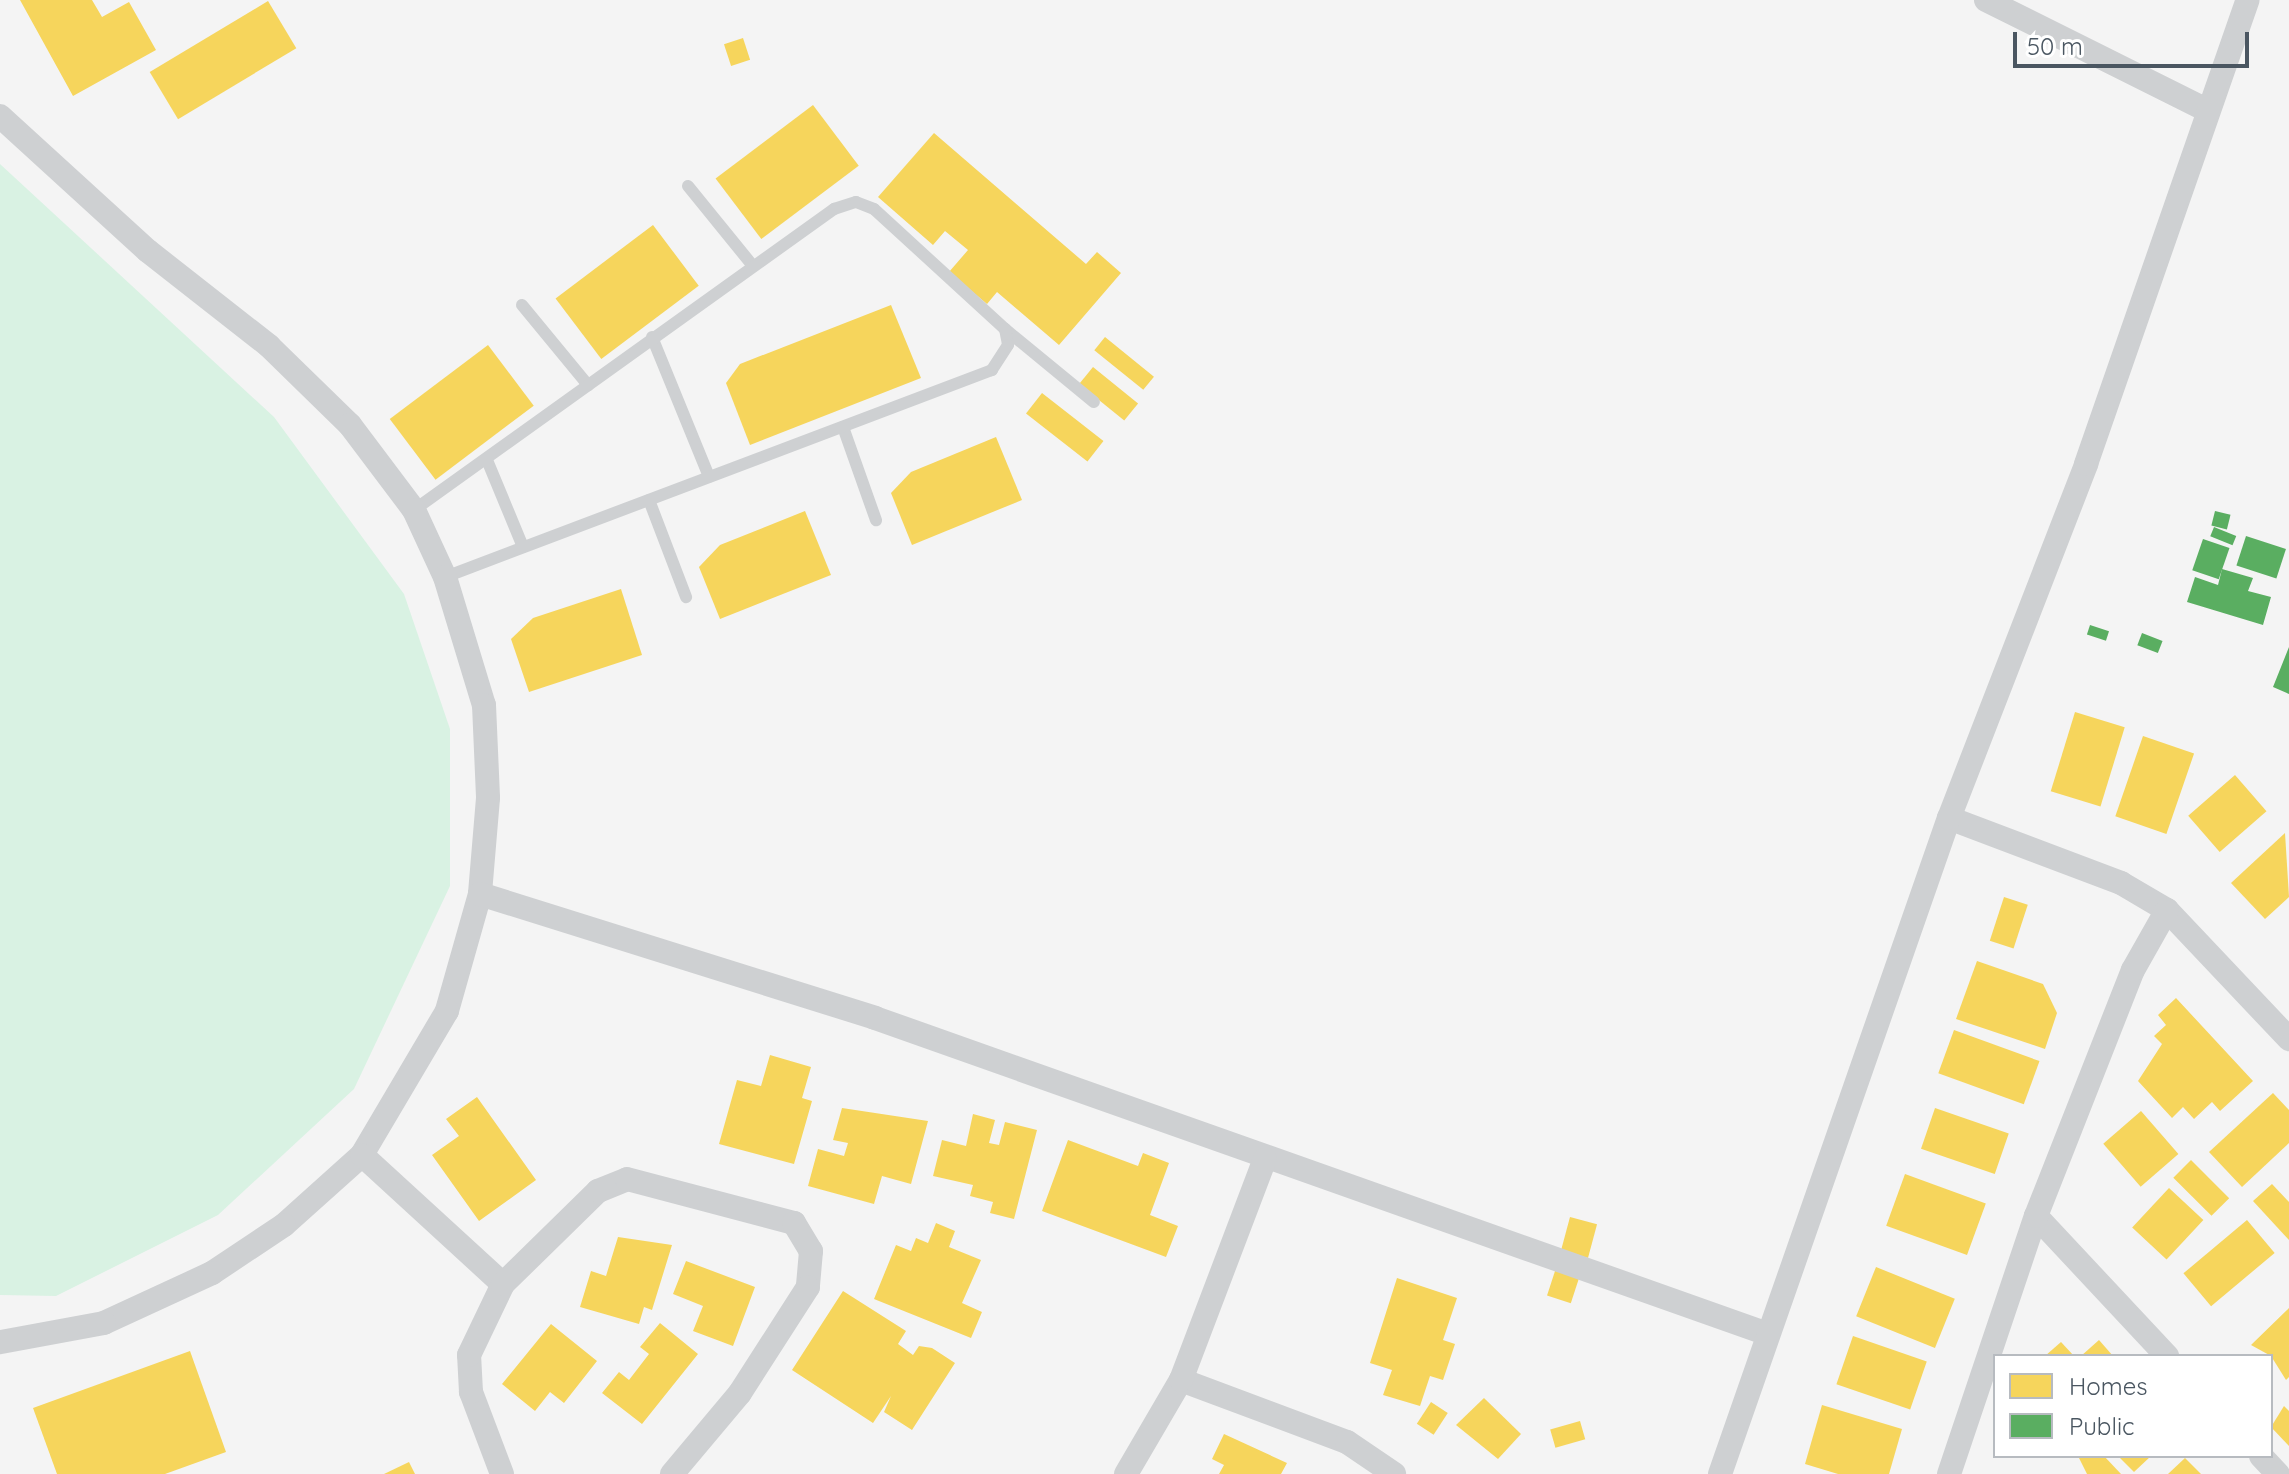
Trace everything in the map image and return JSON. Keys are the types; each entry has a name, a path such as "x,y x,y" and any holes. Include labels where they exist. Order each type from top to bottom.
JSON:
{"street":[{"path":"1986,0 2207,110"},
{"path":"1720,1474 1949,818 2086,464 2207,110 2248,0"},
{"path":"0,116 148,251 269,346 350,425 414,510 445,577 484,705 488,798 480,894 447,1011 362,1155 284,1225 212,1273 104,1323 0,1342"},
{"path":"1949,818 2121,883 2167,910 2289,1039"},
{"path":"480,894 875,1018 1265,1159 1768,1334"},
{"path":"1949,1474 2036,1216 2133,970 2167,910"},
{"path":"362,1155 503,1284"},
{"path":"1126,1474 1181,1380 1265,1159"},
{"path":"502,1474 469,1372 469,1355 503,1284 598,1191 627,1179 794,1223 804,1234 808,1287 740,1393 672,1474"},
{"path":"2036,1216 2165,1354"},
{"path":"1181,1380 1347,1442 1394,1474"},
{"path":"2263,1458 2278,1474"}],"lane":[{"path":"688,186 753,266"},
{"path":"414,510 834,209 856,202 874,209 1005,329 1094,402"},
{"path":"522,305 588,385"},
{"path":"445,577 992,370 1008,345 1005,329"},
{"path":"652,337 709,477"},
{"path":"843,427 876,520"},
{"path":"487,460 523,547"},
{"path":"649,500 686,597"}],"green space":[{"path":"0,164 274,417 404,594 450,729 450,886 354,1089 218,1215 56,1296 0,1295"}],"building: Homes":[{"path":"20,0 92,0 102,17 129,2 156,50 73,96"},
{"path":"268,1 296,48 178,119 150,72"},
{"path":"743,38 750,60 731,66 724,44"},
{"path":"813,105 859,166 761,239 716,178"},
{"path":"934,133 1086,264 1097,252 1121,273 1059,345 997,292 987,304 949,272 968,250 945,231 933,245 878,197"},
{"path":"653,225 699,286 601,359 556,298"},
{"path":"891,305 921,378 750,445 726,383 740,364"},
{"path":"1105,337 1154,377 1143,390 1094,350"},
{"path":"488,345 534,406 436,480 390,419"},
{"path":"1093,367 1138,404 1124,421 1079,384"},
{"path":"1042,393 1103,441 1087,462 1026,413"},
{"path":"996,437 1022,500 912,545 891,493 911,472"},
{"path":"805,511 831,575 720,619 699,567 720,545"},
{"path":"621,589 642,655 529,692 511,639 533,618"},
{"path":"2075,712 2125,727 2100,807 2051,791"},
{"path":"2143,736 2194,754 2166,834 2115,816"},
{"path":"2235,775 2266,811 2220,852 2188,816"},
{"path":"2285,833 2289,897 2265,919 2231,883"},
{"path":"2004,897 2028,905 2014,948 1990,941"},
{"path":"1977,961 2043,984 2057,1013 2045,1049 1956,1019"},
{"path":"2176,998 2253,1081 2220,1111 2212,1102 2194,1119 2183,1107 2172,1118 2138,1081 2162,1044 2154,1036 2166,1025 2158,1015"},
{"path":"1954,1030 2040,1061 2024,1104 1938,1073"},
{"path":"770,1055 811,1067 802,1098 812,1101 794,1164 719,1144 737,1080 761,1086"},
{"path":"2273,1093 2289,1110 2289,1143 2242,1187 2209,1152"},
{"path":"477,1097 536,1180 479,1221 432,1155 459,1136 446,1119"},
{"path":"842,1108 928,1121 911,1184 882,1176 874,1204 808,1186 818,1149 844,1156 848,1143 833,1140"},
{"path":"1935,1108 2009,1133 1995,1174 1921,1149"},
{"path":"2141,1111 2178,1154 2141,1187 2103,1144"},
{"path":"973,1114 995,1120 989,1143 999,1145 1005,1122 1037,1130 1014,1219 990,1213 993,1202 970,1196 973,1185 933,1176 942,1140 966,1146"},
{"path":"1068,1140 1138,1166 1143,1153 1169,1163 1150,1215 1178,1226 1166,1257 1042,1211"},
{"path":"2191,1160 2229,1198 2212,1216 2173,1178"},
{"path":"1905,1174 1986,1203 1967,1255 1886,1226"},
{"path":"2272,1184 2289,1202 2289,1240 2253,1201"},
{"path":"2169,1188 2203,1220 2167,1260 2132,1227"},
{"path":"1570,1217 1597,1224 1588,1258 1561,1251"},
{"path":"2247,1220 2275,1253 2211,1306 2183,1273"},
{"path":"936,1223 955,1231 949,1247 981,1260 962,1303 982,1312 971,1338 874,1299 896,1245 911,1251 916,1238 928,1243"},
{"path":"618,1237 672,1245 652,1310 644,1307 639,1324 580,1307 591,1271 606,1276"},
{"path":"686,1261 755,1287 733,1346 693,1331 703,1306 673,1294"},
{"path":"1876,1267 1955,1299 1935,1348 1856,1316"},
{"path":"1556,1268 1580,1276 1571,1303 1547,1296"},
{"path":"1397,1278 1457,1298 1443,1340 1455,1344 1443,1380 1430,1376 1420,1406 1383,1395 1392,1370 1370,1363"},
{"path":"843,1291 906,1331 898,1344 913,1355 919,1346 932,1348 955,1363 912,1430 884,1412 891,1396 873,1423 792,1370"},
{"path":"2289,1308 2289,1377 2286,1380 2273,1354 2251,1345"},
{"path":"660,1323 698,1354 642,1424 602,1393 619,1372 629,1380 649,1354 640,1347"},
{"path":"551,1324 597,1361 564,1403 550,1392 535,1411 502,1384"},
{"path":"1853,1336 1927,1361 1910,1410 1836,1384"},
{"path":"2099,1340 2111,1354 2083,1354"},
{"path":"2061,1342 2072,1354 2047,1354"},
{"path":"190,1351 226,1452 165,1474 57,1474 33,1408"},
{"path":"1484,1398 1521,1434 1498,1459 1456,1425"},
{"path":"1431,1402 1448,1413 1434,1435 1417,1424"},
{"path":"1822,1405 1902,1429 1889,1474 1838,1474 1805,1464"},
{"path":"2284,1406 2289,1411 2289,1446 2273,1429"},
{"path":"1580,1421 1585,1439 1555,1448 1550,1430"},
{"path":"1224,1434 1287,1463 1281,1474 1219,1474 1224,1465 1212,1459"},
{"path":"2079,1458 2106,1458 2121,1474 2087,1474"},
{"path":"2120,1458 2149,1458 2134,1472"},
{"path":"2185,1458 2201,1474 2168,1474"},
{"path":"409,1462 415,1474 384,1474"}],"building: Public":[{"path":"2215,511 2231,515 2227,529 2211,526"},
{"path":"2214,527 2236,536 2233,545 2210,536"},
{"path":"2246,536 2286,549 2276,578 2236,565"},
{"path":"2203,539 2229,548 2219,579 2192,570"},
{"path":"2222,569 2253,578 2248,591 2271,597 2263,625 2187,602 2195,577 2218,585"},
{"path":"2090,625 2109,631 2106,641 2087,635"},
{"path":"2142,633 2163,641 2158,653 2137,645"},
{"path":"2289,647 2289,694 2273,687"}]}
